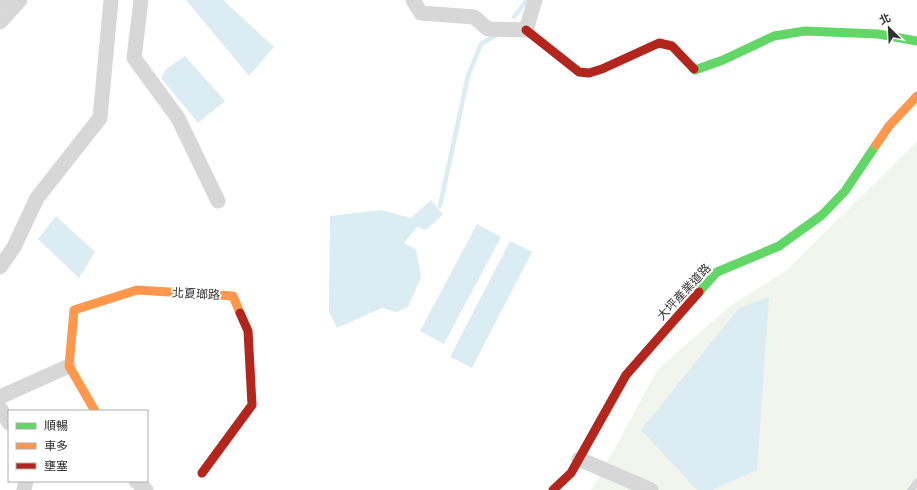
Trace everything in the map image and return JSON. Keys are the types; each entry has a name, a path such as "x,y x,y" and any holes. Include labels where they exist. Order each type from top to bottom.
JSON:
{"street":[{"path":"0,3 4,0"},
{"path":"0,22 20,0"},
{"path":"0,267 14,247 37,198 100,118 111,0"},
{"path":"141,0 134,58 178,118 218,201"},
{"path":"414,0 421,13 474,17 488,30 526,30 579,72 589,73 602,69 659,43 672,46 695,70 723,60 774,36 805,31 878,34 917,41"},
{"path":"526,30 535,0"},
{"name":"大坪產業道路","path":"553,490 571,473 626,375 717,272 779,246 822,215 845,191 889,126 917,96"},
{"name":"北夏瑯路","path":"69,366 74,310 137,290 233,296 248,331 252,405 202,473"},
{"path":"0,397 69,366 94,410"},
{"path":"0,408 8,421"},
{"path":"579,459 651,490"},
{"path":"137,482 146,490"}],"lane":[{"path":"911,490 917,482"}],"shaded area":[{"path":"186,0 223,0 274,47 249,76"},
{"path":"185,56 225,101 198,123 161,78 165,70"},
{"path":"917,141 917,490 591,490 658,369 730,306 787,270"},
{"path":"431,200 443,214 426,230 417,227 404,243 416,249 421,277 408,307 396,312 382,308 337,328 329,311 330,216 381,210 411,218"},
{"path":"56,216 95,252 79,278 38,239"},
{"path":"477,224 501,237 444,344 420,331"},
{"path":"510,241 532,252 472,368 450,357"},
{"path":"769,297 757,470 712,490 697,490 641,430 739,308"}],"waterway":[{"path":"514,17 527,0"},
{"path":"440,206 468,76 481,44 498,34"}],"traffic: fast":[{"path":"694,69 695,70 723,60 774,36 805,31 878,34 917,41"},
{"path":"699,292 717,272 779,246 822,215 845,191 876,145"}],"traffic: slow":[{"path":"876,145 889,126 917,96"},
{"path":"94,410 69,366 74,310 137,290 233,296 240,313"}],"traffic: jam":[{"path":"526,30 579,72 589,73 602,69 659,43 672,46 694,69"},
{"path":"553,490 571,473 626,375 699,292"},
{"path":"202,473 252,405 248,331 240,313"}]}
